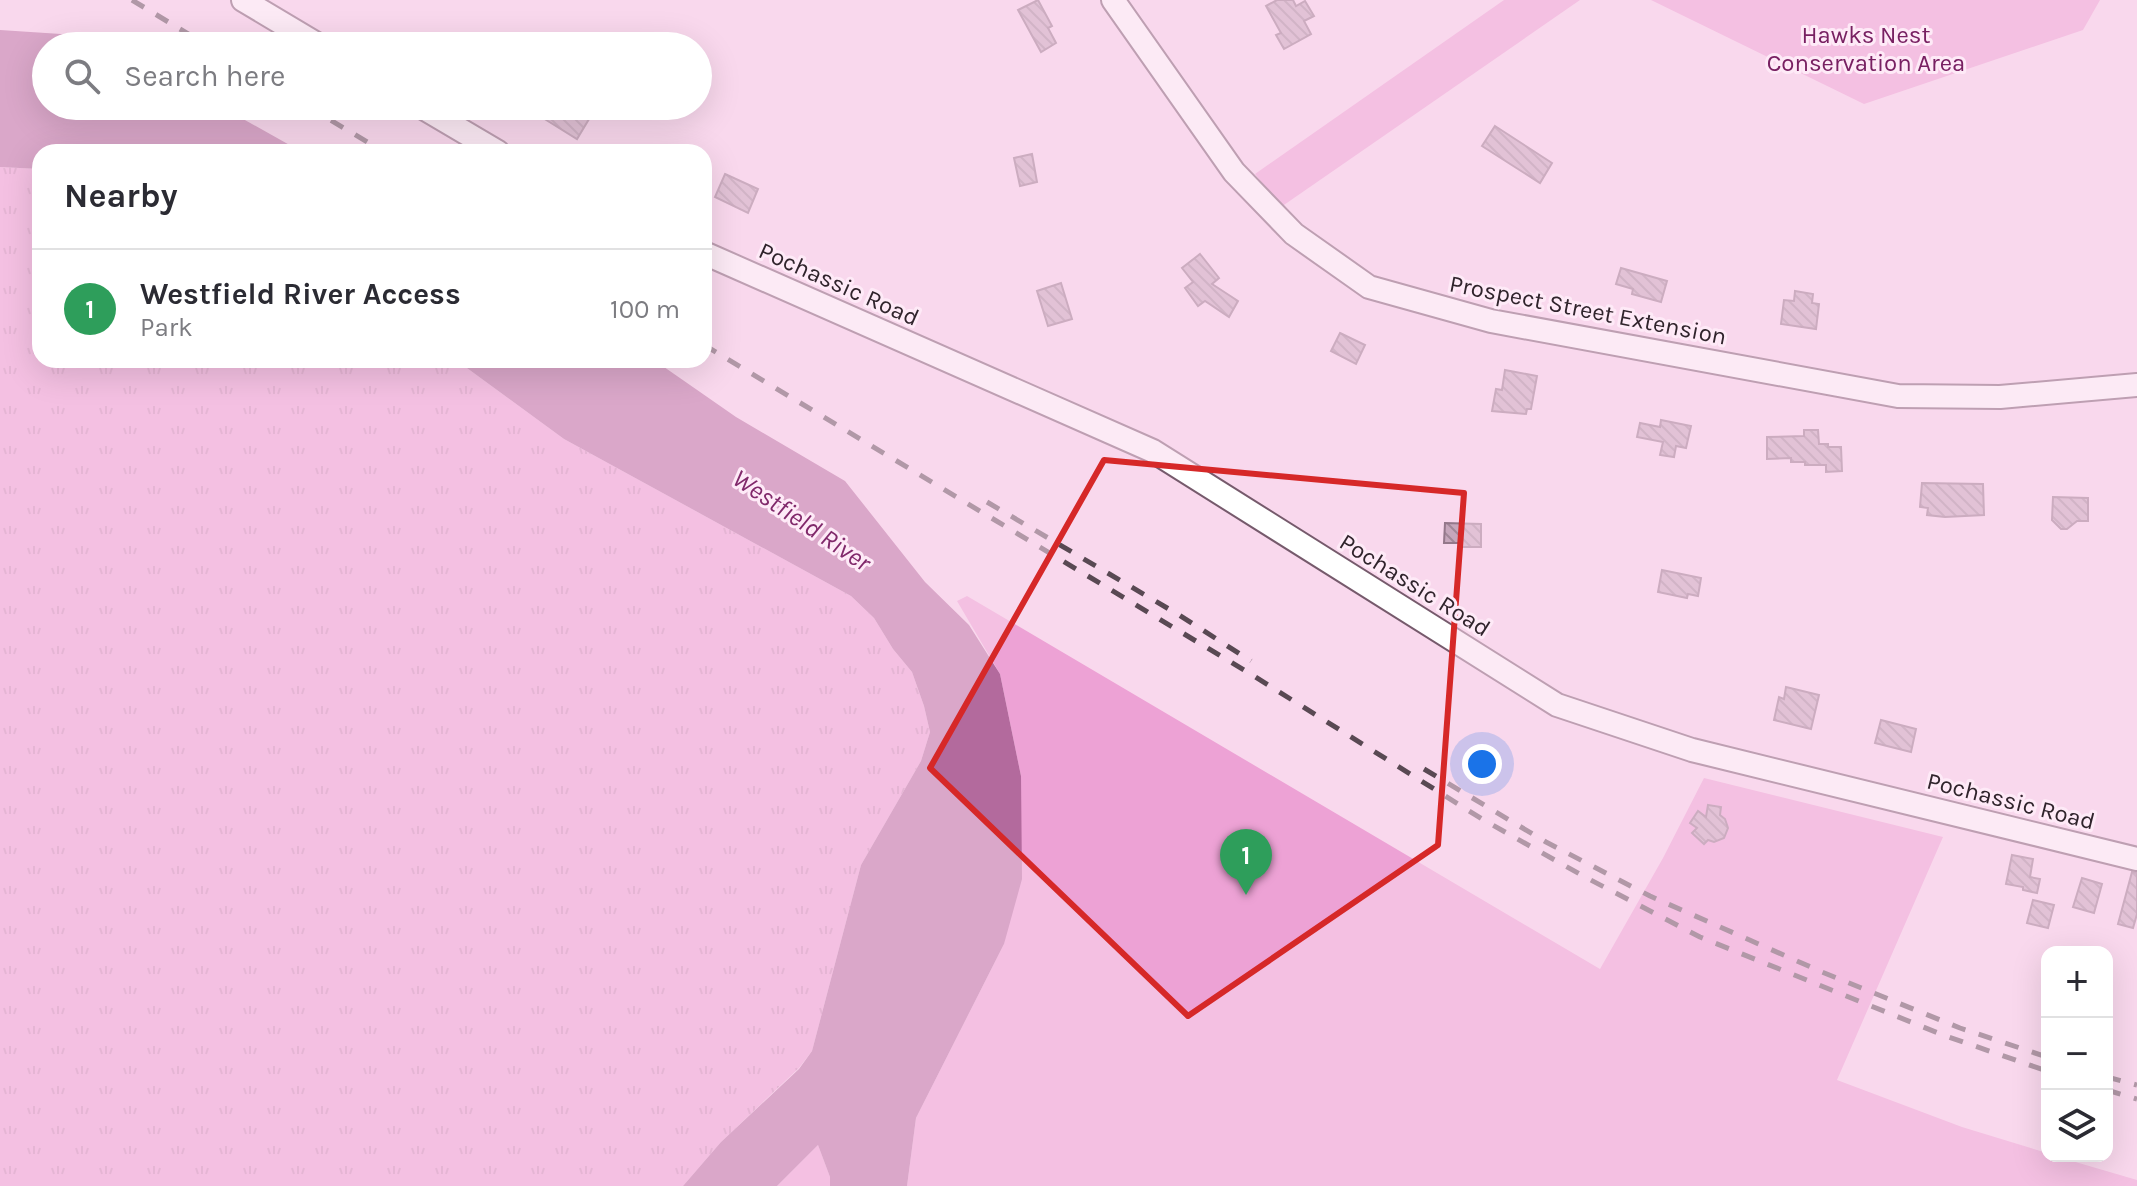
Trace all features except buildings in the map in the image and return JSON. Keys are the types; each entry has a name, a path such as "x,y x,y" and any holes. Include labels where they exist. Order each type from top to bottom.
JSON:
{"street":[{"path":"243,0 297,32"},
{"name":"Prospect Street Extension","path":"1113,0 1234,172 1294,234 1369,287 1491,321 1898,396 2000,397 2137,385"},
{"path":"444,120 484,144"},
{"name":"Pochassic Road","path":"712,257 1153,451 1557,705 1692,750 2137,859"}],"highlighted area":[{"path":"1104,460 1464,493 1438,845 1188,1016 930,768"}],"green space":[{"path":"1504,0 1580,0 1281,207 1255,174"},
{"name":"Hawks Nest Conservation Area","path":"1651,0 2100,0 2083,30 1864,104"},
{"path":"0,167 32,169 32,368 467,368 564,439 851,596 874,618 912,672 930,732 921,761 861,865 812,1051 799,1068 721,1142 683,1186 0,1186"},
{"path":"967,596 1600,969 1704,778 1943,837 1837,1080 1962,1127 2041,1151 2041,1162 2076,1162 2137,1180 2137,1186 907,1186 916,1118 1004,944 1021,776 1000,674 957,601"},
{"path":"818,1145 830,1177 830,1186 777,1186"}],"water":[{"path":"0,30 32,32 32,120 245,120 288,144 32,144 32,169 0,167"},
{"name":"Westfield River","path":"467,368 666,368 736,417 845,481 925,582 969,625 1000,674 1021,776 1022,879 1004,944 916,1118 907,1186 830,1186 830,1177 818,1145 777,1186 683,1186 721,1142 799,1069 812,1051 861,865 921,761 930,732 912,672 874,618 851,596 564,439"}],"railway":[{"path":"132,0 185,32"},
{"path":"330,120 371,144"},
{"path":"712,350 1249,673 1482,819 1585,877 1700,937 1943,1035 2041,1069"},
{"path":"987,502 1251,661"},
{"path":"1424,769 1546,842 1650,896 1822,972 1960,1028 2041,1055"},
{"path":"2113,1079 2137,1085"},
{"path":"2113,1092 2137,1099"}],"place":[{"name":"Westfield River Access","path":"1246,895"}]}
